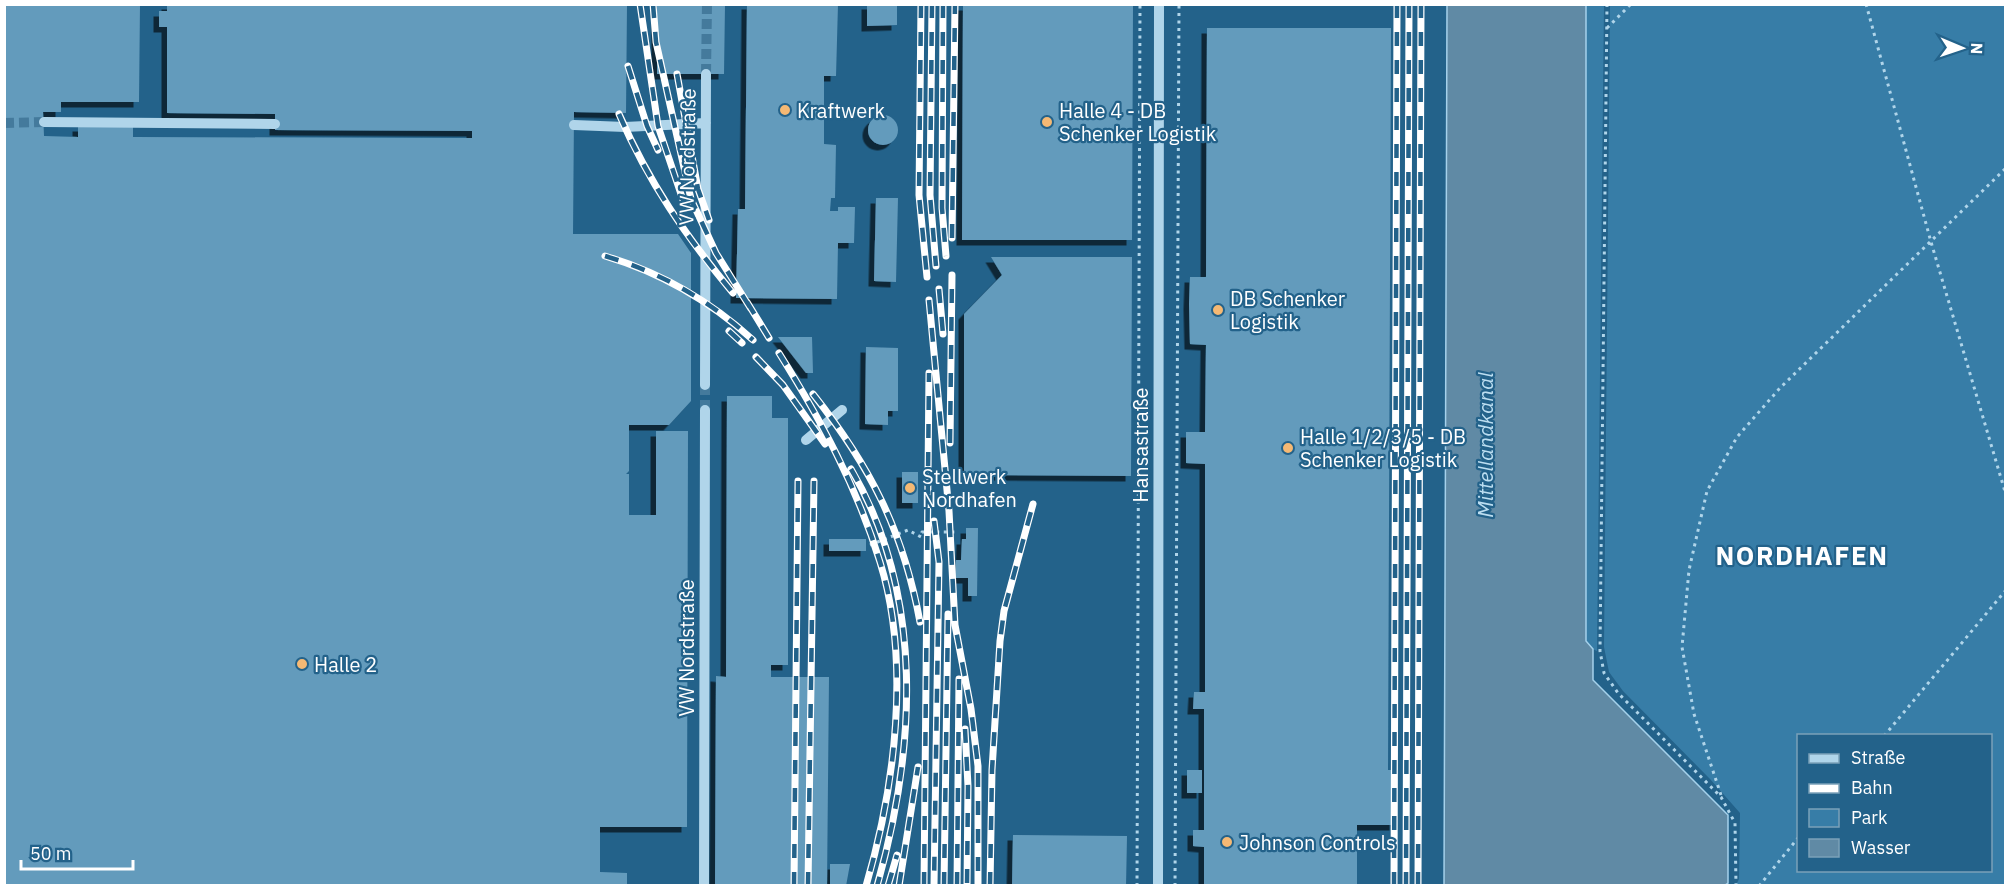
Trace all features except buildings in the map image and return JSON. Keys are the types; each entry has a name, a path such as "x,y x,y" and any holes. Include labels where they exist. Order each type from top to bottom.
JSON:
{"street":[{"name":"Hansastraße","path":"1158,885 1159,4"},
{"name":"VW Nordstraße","path":"705,385 706,74"},
{"path":"44,122 275,124"},
{"path":"574,125 625,127 706,123"},
{"name":"VW Nordstraße","path":"704,885 705,410"},
{"path":"806,440 842,410"}],"path":[{"path":"1137,885 1140,4"},
{"path":"1175,885 1179,4"},
{"path":"1607,4 1600,651 1604,673 1618,693 1721,797"},
{"path":"1607,28 1630,4"},
{"path":"1866,4 1931,242 2006,495"},
{"path":"1736,885 1735,823 1721,797 1694,714 1682,647 1689,570 1707,491 1737,437 1780,388 2006,168"},
{"path":"870,545 908,530 921,537 922,532 956,532"},
{"path":"1885,734 2006,590"},
{"path":"1759,885 1797,839"}],"green space":[{"path":"1586,5 1604,5 1597,651 1588,647 1586,641"},
{"path":"1610,5 2005,5 2005,885 1736,885 1739,879 1740,813 1710,779 1623,691 1609,672 1604,647"}],"water":[{"name":"Mittellandkanal","path":"1447,5 1586,5 1586,641 1593,649 1593,680 1728,815 1728,883 1725,885 1444,885"}],"tunnel":[{"path":"706,74 707,4"},
{"path":"4,123 44,122"},
{"path":"705,385 705,410"}],"railway":[{"path":"640,4 658,126 686,209"},
{"path":"653,4 656,42 691,199 716,253 751,309"},
{"path":"921,4 919,195 927,277"},
{"path":"932,4 930,195 936,266"},
{"path":"943,4 942,208 946,256"},
{"path":"952,238 955,4"},
{"path":"1394,886 1397,4"},
{"path":"1406,886 1409,4"},
{"path":"1418,886 1421,4"},
{"path":"628,66 647,126 658,150"},
{"path":"677,74 698,189 709,220"},
{"path":"619,114 643,163 669,208 733,293"},
{"path":"605,256 646,271 684,289 719,312 753,340"},
{"path":"950,443 952,275"},
{"path":"939,289 943,334"},
{"path":"929,300 949,511 955,625 971,709 978,766 978,886"},
{"path":"747,302 769,338"},
{"path":"729,331 742,343"},
{"path":"779,353 837,454 849,481 871,534 889,601 895,641 897,682 895,724 885,808 866,886"},
{"path":"756,357 783,385 825,444"},
{"path":"924,886 929,373"},
{"path":"813,394 851,447 882,500 904,558 920,622"},
{"path":"851,469 875,518 892,568 902,621 906,674 905,727 900,781 877,886"},
{"path":"794,886 798,481"},
{"path":"808,886 814,481"},
{"path":"990,886 992,770 1000,641 1004,611 1033,504"},
{"path":"934,521 939,562 934,886"},
{"path":"944,886 948,614"},
{"path":"957,886 959,679"},
{"path":"965,729 968,786 967,886"},
{"path":"899,886 918,767"},
{"path":"888,886 897,855"}],"place":[{"name":"Kraftwerk","path":"785,110"},
{"name":"Halle 4 - DB Schenker Logistik","path":"1047,122"},
{"name":"DB Schenker Logistik","path":"1218,310"},
{"name":"Halle 1/2/3/5 - DB Schenker Logistik","path":"1288,448"},
{"name":"Stellwerk Nordhafen","path":"910,488"},
{"name":"Halle 2","path":"302,664"},
{"name":"Johnson Controls","path":"1227,842"}],"district":[{"name":"NORDHAFEN","path":"1802,555"}]}
